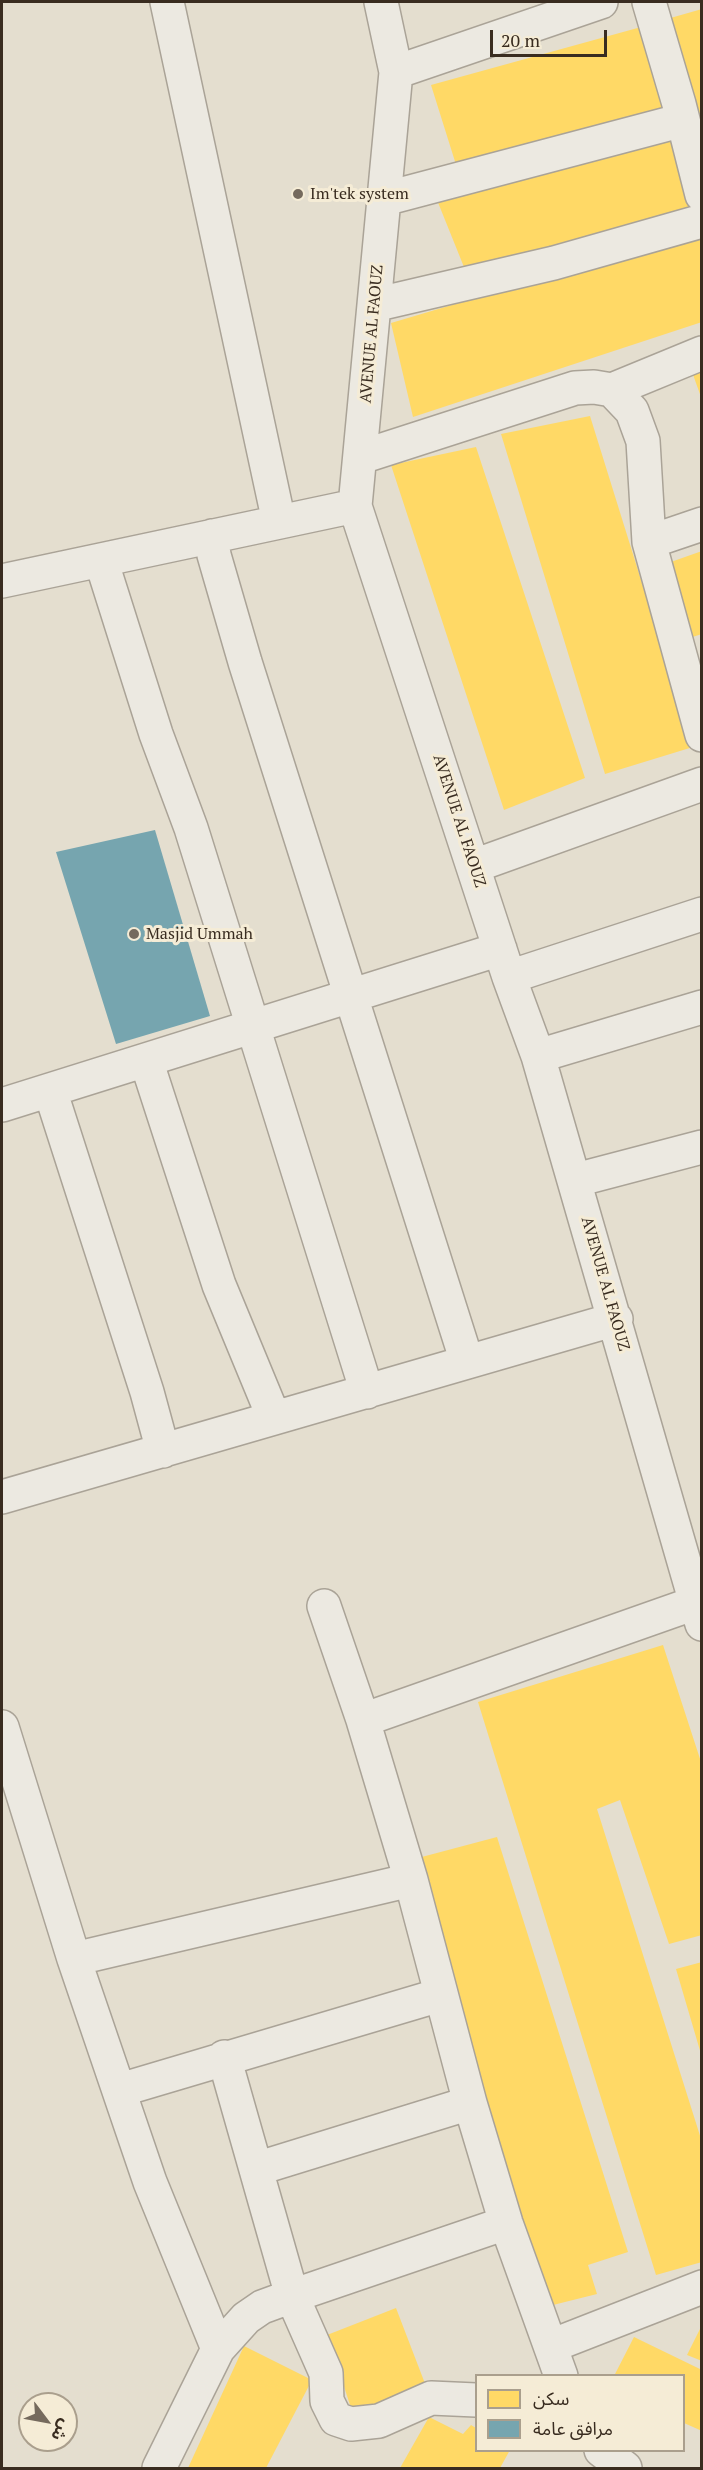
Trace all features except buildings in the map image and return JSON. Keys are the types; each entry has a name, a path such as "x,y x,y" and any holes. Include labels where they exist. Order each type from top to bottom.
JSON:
{"street":[{"path":"167,2 279,522"},
{"name":"AVENUE AL FAOUZ","path":"381,2 396,72 356,506 505,963 538,1056 616,1319 698,1614"},
{"path":"396,72 601,2"},
{"path":"649,2 702,195"},
{"path":"384,199 683,120"},
{"path":"374,305 554,263 702,221"},
{"path":"360,457 575,388 594,387 612,390 702,353"},
{"path":"612,390 632,411 643,441 649,542 690,645 702,735"},
{"path":"2,581 356,506"},
{"path":"649,542 702,524"},
{"path":"212,536 214,555 245,662 467,1362"},
{"path":"100,560 156,734 191,828 367,1392"},
{"path":"474,866 702,784"},
{"path":"2,1105 352,996 505,963 702,914"},
{"path":"538,1056 702,1007"},
{"path":"146,1060 219,1285 274,1418"},
{"path":"50,1090 147,1392 163,1451"},
{"path":"576,1180 702,1147"},
{"path":"2,1497 616,1319"},
{"path":"324,1606 363,1720 411,1880 440,1995 506,2223 556,2361 702,2287"},
{"path":"363,1720 698,1614"},
{"path":"2,1727 74,1959 150,2182 218,2349"},
{"path":"74,1959 411,1880"},
{"path":"120,2090 224,2057 440,1995"},
{"path":"224,2057 292,2296 326,2373 327,2401 331,2411 343,2423 379,2421 431,2398 475,2400"},
{"path":"256,2169 470,2103"},
{"path":"159,2469 218,2349 246,2318 262,2307 292,2296 506,2223"},
{"path":"602,2452 625,2469"}],"place":[{"name":"Im'tek system","path":"298,194"},
{"name":"Masjid Ummah","path":"134,934"}]}
